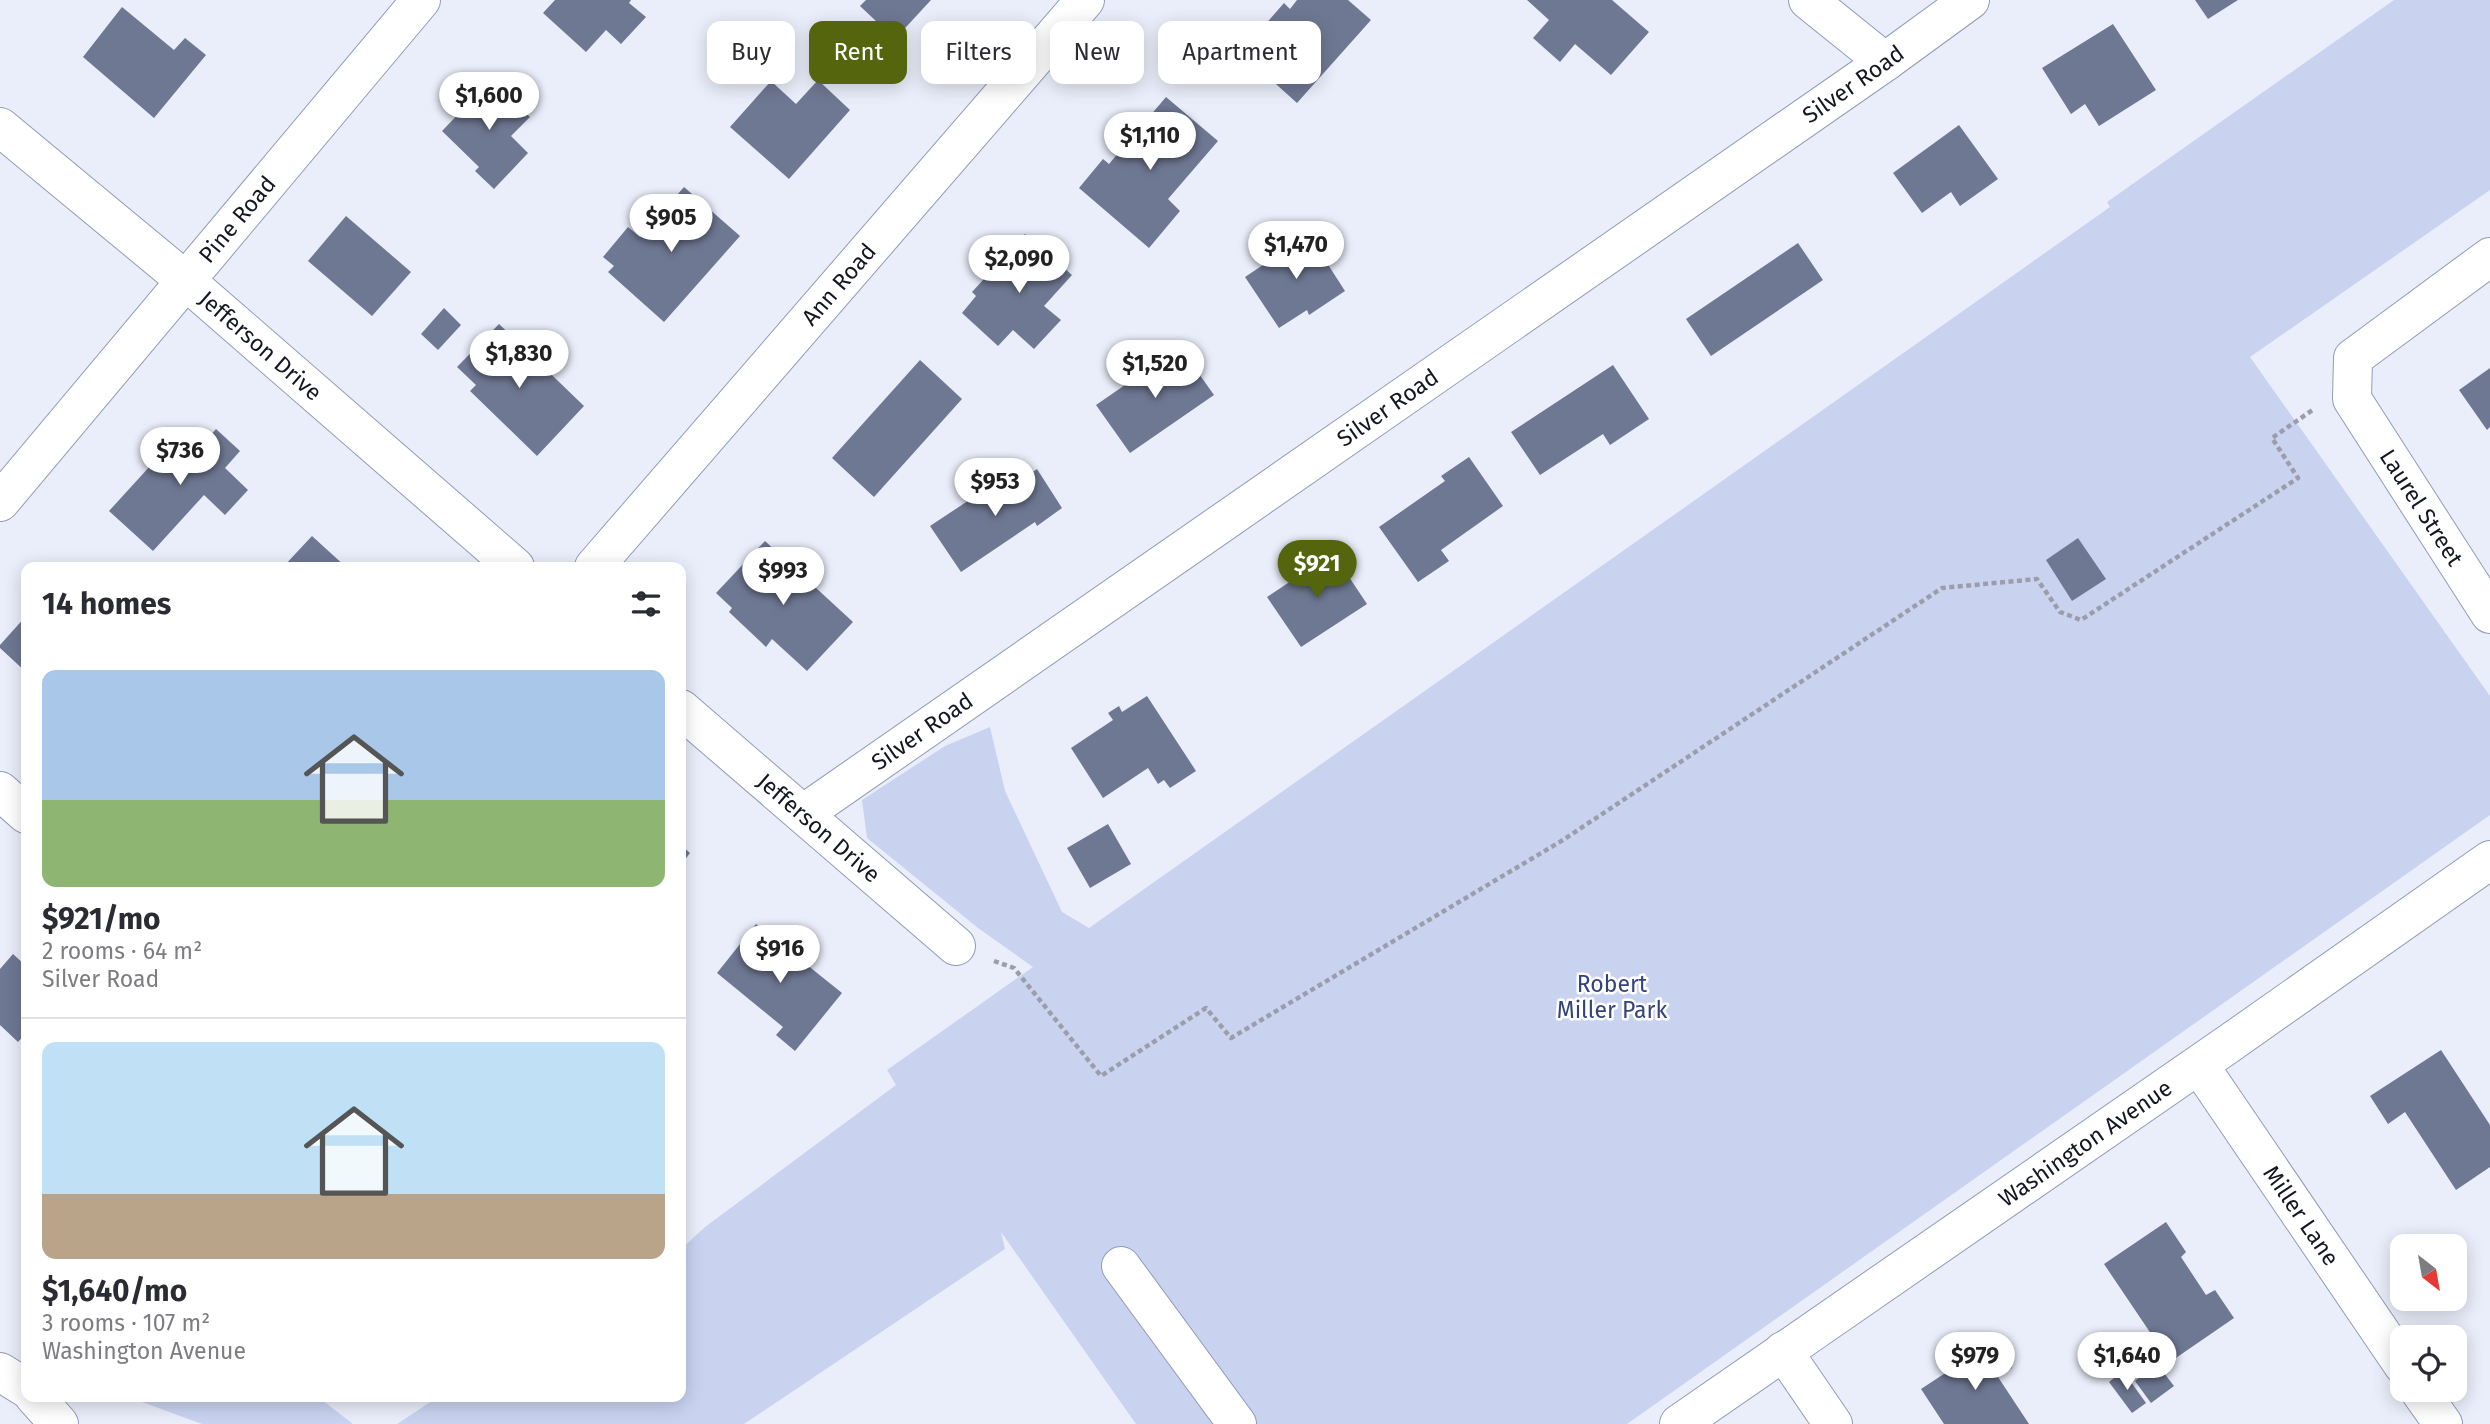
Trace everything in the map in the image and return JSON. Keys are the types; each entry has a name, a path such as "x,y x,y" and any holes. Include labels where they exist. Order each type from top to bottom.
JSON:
{"street":[{"name":"Pine Road","path":"0,502 421,0"},
{"name":"Ann Road","path":"598,562 1086,0"},
{"path":"1808,0 1885,62"},
{"name":"Silver Road","path":"803,814 1885,62 1970,0"},
{"name":"Jefferson Drive","path":"0,127 185,279 509,562"},
{"path":"2353,391 2353,358 2490,257"},
{"name":"Laurel Street","path":"2353,391 2490,614"},
{"name":"Jefferson Drive","path":"686,713 956,946"},
{"path":"0,791 21,810"},
{"name":"Washington Avenue","path":"1679,1424 2199,1065 2490,860"},
{"name":"Miller Lane","path":"2199,1065 2390,1346"},
{"path":"1121,1266 1237,1424"},
{"path":"1783,1351 1833,1424"},
{"path":"0,1372 21,1385"},
{"path":"39,1402 59,1424"},
{"path":"2427,1402 2443,1424"}],"path":[{"path":"956,946 1014,968 1101,1076 1206,1008 1231,1038 1563,840 1942,588 2037,579 2060,612 2081,620 2298,478 2272,438 2353,391"}],"green space":[{"name":"Robert Miller Park","path":"2394,0 2490,0 2490,190 2250,357 2490,696 2490,815 1627,1424 1136,1424 1001,1232 1005,1249 744,1424 397,1424 430,1402 686,1402 686,1244 705,1227 896,1085 887,1070 1033,967 978,928 867,838 862,800 945,746 990,727 1005,791 1062,912 1089,928 2110,207 2107,202"},
{"path":"142,1402 324,1402 353,1424 202,1424"}],"building":[{"path":"555,0 631,0 629,3 646,17 621,44 606,30 586,52 543,13"},
{"path":"866,0 931,0 907,26 907,21 876,21 860,6"},
{"path":"1297,0 1348,0 1371,20 1321,76 1321,21 1268,21 1284,3 1290,9"},
{"path":"1527,0 1612,0 1649,32 1611,75 1575,44 1560,62 1533,38 1549,20"},
{"path":"2195,0 2238,0 2208,19"},
{"path":"122,7 174,50 185,38 206,55 154,118 83,57"},
{"path":"2113,24 2156,90 2099,126 2085,104 2071,114 2042,68"},
{"path":"486,76 530,117 511,136 528,153 494,189 475,171 479,167 442,131 468,104 464,99"},
{"path":"768,84 774,84 796,104 814,84 822,84 850,110 789,179 730,127"},
{"path":"1276,84 1314,84 1297,103"},
{"path":"1166,97 1218,141 1168,199 1180,211 1149,248 1079,188 1103,159 1109,164"},
{"path":"1959,125 1998,179 1960,206 1951,192 1922,213 1893,173"},
{"path":"684,187 740,236 664,322 608,272 614,266 603,257 628,227 640,237"},
{"path":"346,216 411,272 372,316 308,261"},
{"path":"1314,231 1324,245 1318,249 1345,291 1309,315 1307,310 1279,328 1245,277"},
{"path":"1025,234 1072,275 1044,306 1061,320 1034,349 1013,330 998,346 962,313 976,296 972,292"},
{"path":"1798,243 1823,280 1711,356 1686,319"},
{"path":"444,308 461,325 438,350 421,334"},
{"path":"499,324 584,406 537,456 470,391 476,385 457,367"},
{"path":"1180,347 1214,395 1130,453 1096,405"},
{"path":"920,360 962,399 874,497 832,458"},
{"path":"1613,365 1649,419 1610,445 1603,434 1540,475 1511,432"},
{"path":"2490,368 2490,427 2487,430 2459,390"},
{"path":"216,429 240,451 225,468 248,490 225,515 204,495 153,551 109,511 183,430 201,446"},
{"path":"1469,457 1503,506 1441,550 1449,561 1418,582 1379,527 1445,481 1441,476"},
{"path":"1037,469 1062,508 1037,526 1035,522 961,572 930,526 1007,475 1013,485"},
{"path":"312,536 341,562 288,562"},
{"path":"2078,538 2106,579 2072,601 2046,560"},
{"path":"765,541 853,622 807,671 772,639 766,647 729,612 732,608 716,593"},
{"path":"1333,553 1367,604 1301,647 1267,597"},
{"path":"21,622 21,667 0,645"},
{"path":"1147,696 1196,771 1170,788 1164,780 1158,784 1148,768 1103,798 1071,748 1113,720 1108,713 1119,706 1122,712"},
{"path":"1108,824 1131,864 1090,888 1067,848"},
{"path":"756,924 842,993 795,1051 776,1035 783,1027 717,973"},
{"path":"13,954 21,961 21,1039 18,1042 0,1025 0,969"},
{"path":"2441,1050 2490,1125 2490,1167 2456,1190 2405,1112 2388,1124 2370,1096"},
{"path":"2166,1222 2186,1252 2181,1257 2206,1295 2215,1290 2234,1318 2170,1362 2104,1264"},
{"path":"1996,1343 2012,1368 1998,1377 2029,1424 1944,1424 1921,1389 1982,1349"},
{"path":"2157,1364 2174,1386 2151,1403 2135,1381"},
{"path":"2123,1371 2146,1403 2132,1413 2109,1382"}]}
